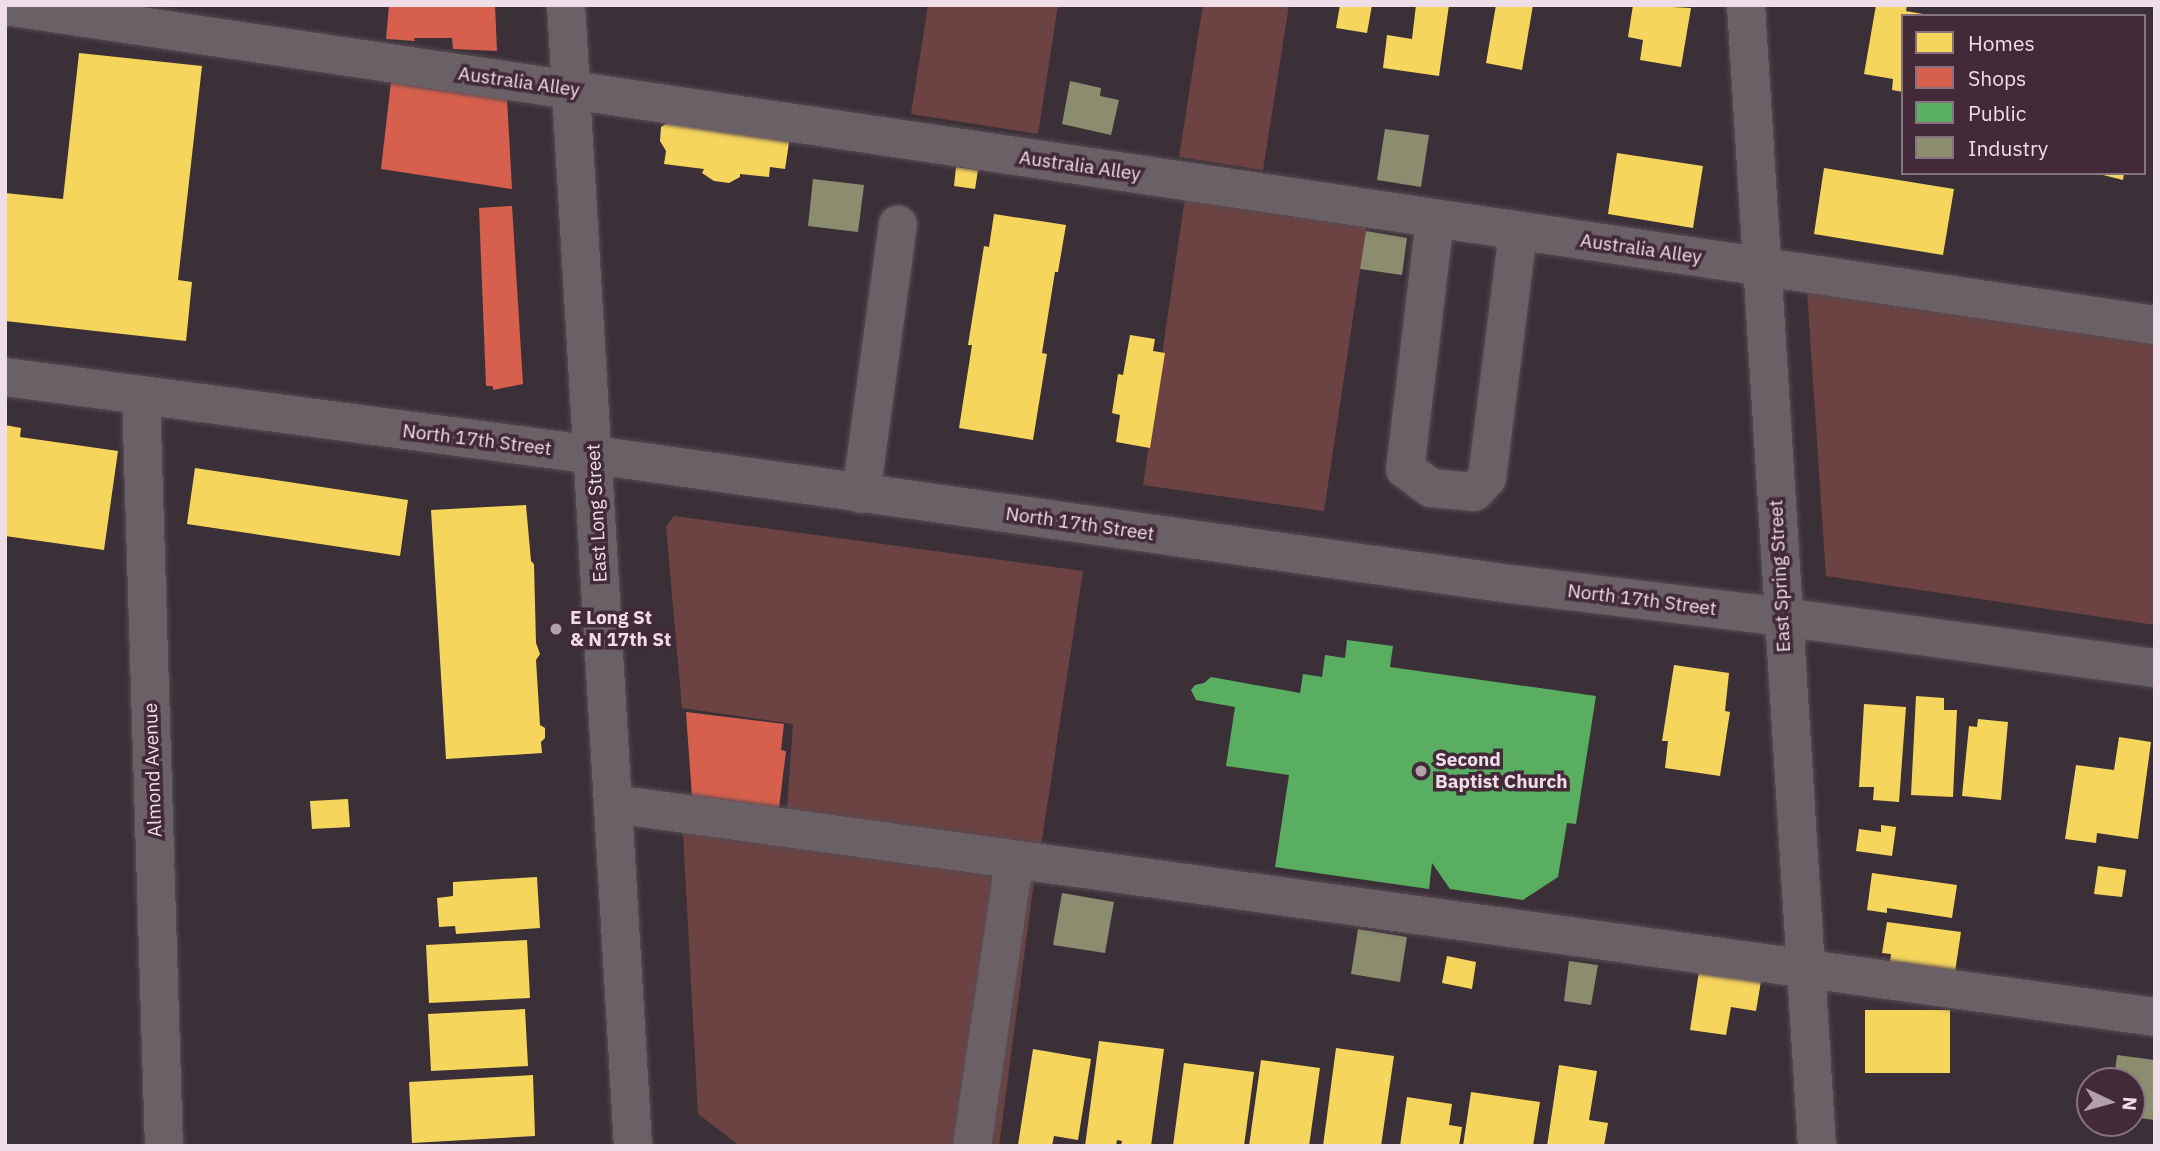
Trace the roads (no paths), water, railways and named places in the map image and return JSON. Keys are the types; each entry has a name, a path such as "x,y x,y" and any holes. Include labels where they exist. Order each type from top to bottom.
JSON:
{"street":[{"name":"East Long Street","path":"566,5 633,1146"},
{"name":"East Spring Street","path":"1746,5 1816,1146"},
{"name":"Australia Alley","path":"5,6 2155,326"},
{"path":"1435,219 1405,469 1431,488 1474,492 1487,478 1518,231"},
{"path":"861,494 898,225"},
{"name":"North 17th Street","path":"5,377 594,455 1510,584 1782,617 2155,668"},
{"name":"Almond Avenue","path":"141,395 164,1146"},
{"path":"614,804 2155,1017"},
{"path":"972,1146 1014,860"}],"place":[{"name":"E Long St & N 17th St","path":"556,629"},
{"name":"Second Baptist Church","path":"1421,771"}]}
